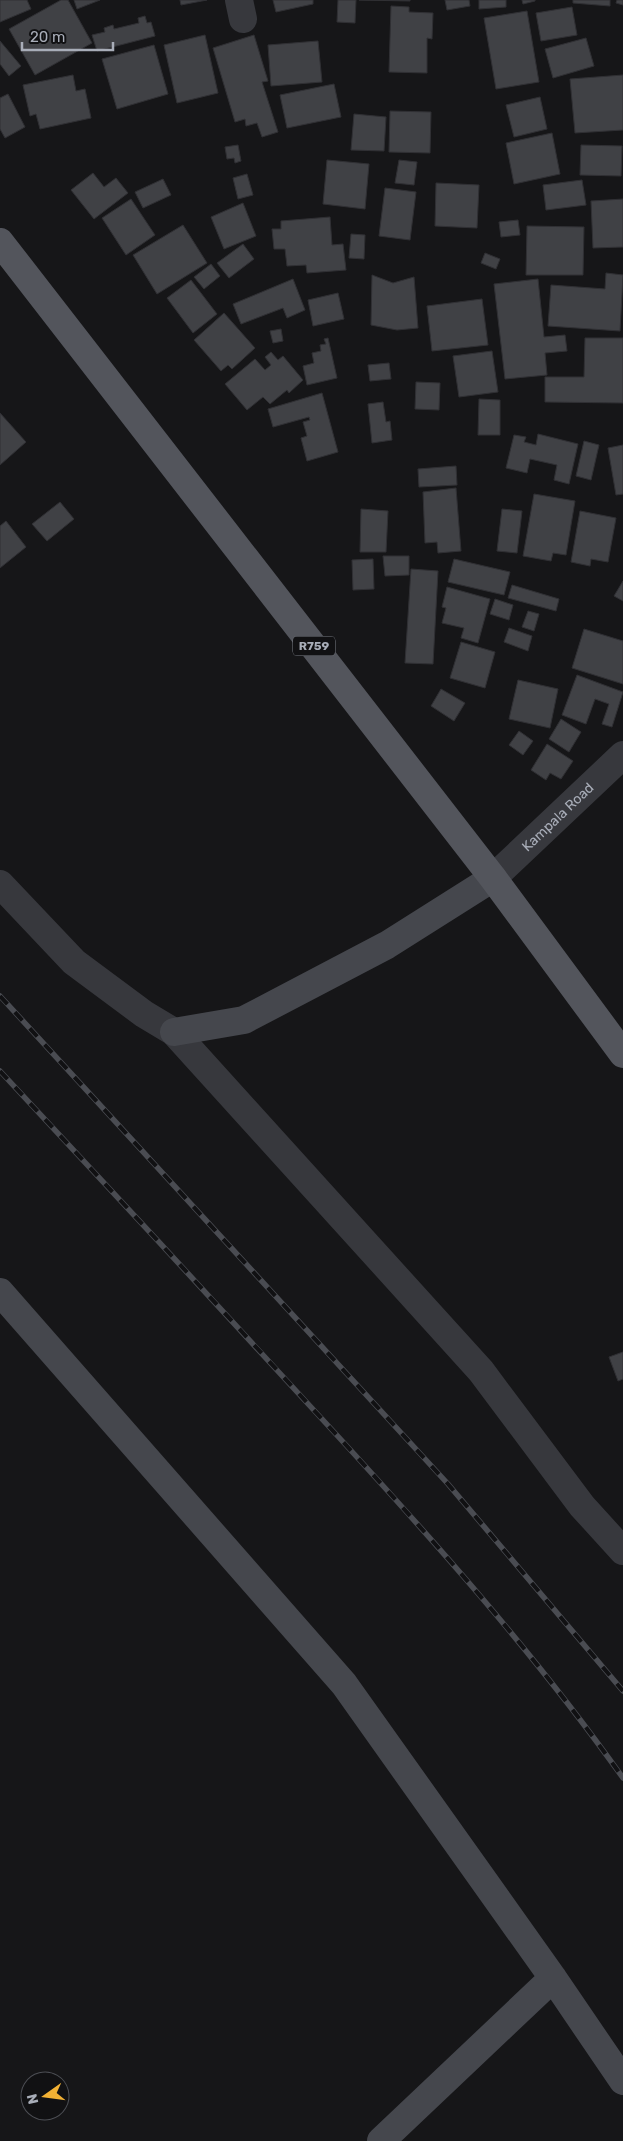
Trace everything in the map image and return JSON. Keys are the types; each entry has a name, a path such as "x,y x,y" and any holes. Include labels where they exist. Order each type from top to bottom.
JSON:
{"main road":[{"name":"R759","path":"0,242 493,878 623,1054"}],"street":[{"name":"Kampala Road","path":"493,878 623,755"},
{"path":"174,1032 244,1020 387,945 493,878"},
{"path":"0,884 74,962 144,1014 174,1032 481,1371 582,1506 623,1551"},
{"path":"0,1292 344,1684 553,1978 623,2081"},
{"path":"381,2141 553,1978"}],"building":[{"path":"0,0 27,0 31,9 0,22"},
{"path":"61,0 68,0 92,43 35,75 9,29"},
{"path":"74,0 100,0 77,9"},
{"path":"180,0 207,0 181,5"},
{"path":"273,0 313,0 313,4 276,12"},
{"path":"338,0 356,0 355,23 337,22"},
{"path":"359,0 410,0 410,1"},
{"path":"445,0 469,0 470,6 447,10"},
{"path":"479,0 506,0 506,7 479,9"},
{"path":"522,0 535,0 535,1 523,4"},
{"path":"573,0 610,0 610,6 573,3"},
{"path":"617,0 623,0 623,5 616,3"},
{"path":"391,6 409,7 409,12 433,13 432,39 427,38 427,73 389,72"},
{"path":"572,7 577,35 541,41 536,13"},
{"path":"527,11 539,82 496,89 484,18"},
{"path":"145,16 147,23 151,22 155,36 97,51 92,35 105,32 104,28 113,25 114,29 139,23 138,18"},
{"path":"205,35 218,93 177,103 164,45"},
{"path":"254,35 268,81 262,82 278,132 262,137 257,123 246,126 245,119 235,122 213,48"},
{"path":"586,38 594,66 553,78 545,49"},
{"path":"0,41 21,66 9,76 0,64"},
{"path":"318,41 322,82 271,86 268,45"},
{"path":"154,45 168,94 117,109 102,59"},
{"path":"73,75 76,91 85,89 91,118 40,129 36,114 30,116 23,85"},
{"path":"623,75 623,130 575,133 570,79"},
{"path":"334,84 341,117 287,128 280,95"},
{"path":"8,94 25,127 5,138 0,129 0,98"},
{"path":"540,97 547,129 514,137 506,105"},
{"path":"390,111 431,112 430,153 389,152"},
{"path":"354,114 386,117 384,151 351,150"},
{"path":"552,133 560,174 514,184 506,143"},
{"path":"238,145 241,161 235,163 234,158 227,159 225,147"},
{"path":"581,145 622,146 621,176 580,175"},
{"path":"327,160 369,164 365,209 323,204"},
{"path":"399,160 417,162 414,185 395,183"},
{"path":"93,173 104,187 116,178 128,193 94,219 71,190"},
{"path":"247,174 253,195 238,199 233,178"},
{"path":"163,179 171,195 143,208 135,192"},
{"path":"582,180 586,205 546,210 543,185"},
{"path":"436,183 479,185 477,228 435,226"},
{"path":"385,188 416,192 410,240 379,236"},
{"path":"131,199 155,235 126,255 102,218"},
{"path":"623,199 623,247 593,248 591,201"},
{"path":"243,203 256,236 224,249 211,217"},
{"path":"330,217 332,245 343,244 346,270 307,273 306,265 287,266 285,249 274,249 272,229 281,229 281,221"},
{"path":"518,220 520,235 501,237 499,222"},
{"path":"183,225 207,263 157,294 133,255"},
{"path":"527,226 584,227 583,275 526,275"},
{"path":"351,234 365,235 364,259 349,258"},
{"path":"243,244 254,259 229,278 217,263"},
{"path":"485,253 500,259 496,269 481,263"},
{"path":"211,264 220,276 204,289 194,277"},
{"path":"606,273 623,275 620,331 548,326 551,285 605,289"},
{"path":"372,275 393,283 414,277 418,328 397,330 371,325"},
{"path":"293,279 305,310 287,318 283,308 241,324 233,304"},
{"path":"538,279 544,337 565,335 567,351 545,353 547,375 505,379 494,284"},
{"path":"191,280 217,314 193,333 167,298"},
{"path":"338,293 344,319 313,326 308,300"},
{"path":"482,299 488,345 432,351 427,306"},
{"path":"224,313 255,348 232,369 228,365 221,371 194,340"},
{"path":"281,329 283,341 273,343 270,331"},
{"path":"328,338 337,378 307,385 303,366 314,363 312,353 321,351 320,345 326,344 324,339"},
{"path":"585,338 623,338 623,403 545,402 545,377 584,377"},
{"path":"492,351 498,392 459,397 453,356"},
{"path":"271,352 278,360 283,356 303,380 289,393 287,390 270,404 263,397 247,410 225,384 255,359 265,370 271,365 265,357"},
{"path":"389,363 391,379 370,381 368,365"},
{"path":"416,382 440,383 439,410 415,409"},
{"path":"322,393 338,452 307,461 301,438 307,436 303,422 310,420 309,417 273,427 268,409"},
{"path":"479,399 500,400 500,435 478,435"},
{"path":"383,402 386,422 390,421 392,440 372,443 368,404"},
{"path":"0,413 26,442 0,465"},
{"path":"538,434 578,444 569,484 554,480 557,465 530,459 527,473 506,468 514,435 526,437 524,442 536,445"},
{"path":"584,441 599,445 591,480 576,476"},
{"path":"623,445 623,494 616,495 608,448"},
{"path":"456,466 457,485 419,487 418,469"},
{"path":"456,488 461,551 438,553 437,542 425,543 423,492"},
{"path":"534,494 575,501 566,555 553,553 551,561 523,556"},
{"path":"60,502 74,519 47,541 32,524"},
{"path":"361,509 388,511 386,552 360,552"},
{"path":"502,509 522,511 517,553 497,551"},
{"path":"580,511 616,518 608,562 591,559 590,566 571,562"},
{"path":"6,521 26,547 0,568 0,526"},
{"path":"383,556 409,556 409,575 385,576"},
{"path":"373,559 374,589 353,590 352,560"},
{"path":"454,559 510,572 504,595 448,582"},
{"path":"411,569 438,571 433,664 405,663"},
{"path":"623,581 623,601 614,596"},
{"path":"512,585 559,599 556,611 508,598"},
{"path":"447,587 490,599 478,643 461,638 464,628 442,623 446,608 442,607"},
{"path":"495,599 513,605 509,620 490,614"},
{"path":"528,611 539,614 534,631 522,627"},
{"path":"509,628 532,636 528,651 504,642"},
{"path":"584,629 623,641 623,684 572,668"},
{"path":"461,642 495,652 485,688 450,678"},
{"path":"577,675 623,692 612,727 602,724 609,704 595,699 586,724 562,715"},
{"path":"518,680 558,689 550,728 509,719"},
{"path":"441,689 465,703 454,721 431,706"},
{"path":"561,719 581,732 569,752 549,739"},
{"path":"519,731 533,741 523,755 509,745"},
{"path":"547,744 573,761 561,779 550,773 546,780 531,770"},
{"path":"623,1352 623,1379 618,1381 609,1357"}],"railway":[{"path":"0,996 448,1484 623,1691"},
{"path":"0,1071 362,1462 440,1550 553,1684 623,1778"}]}
